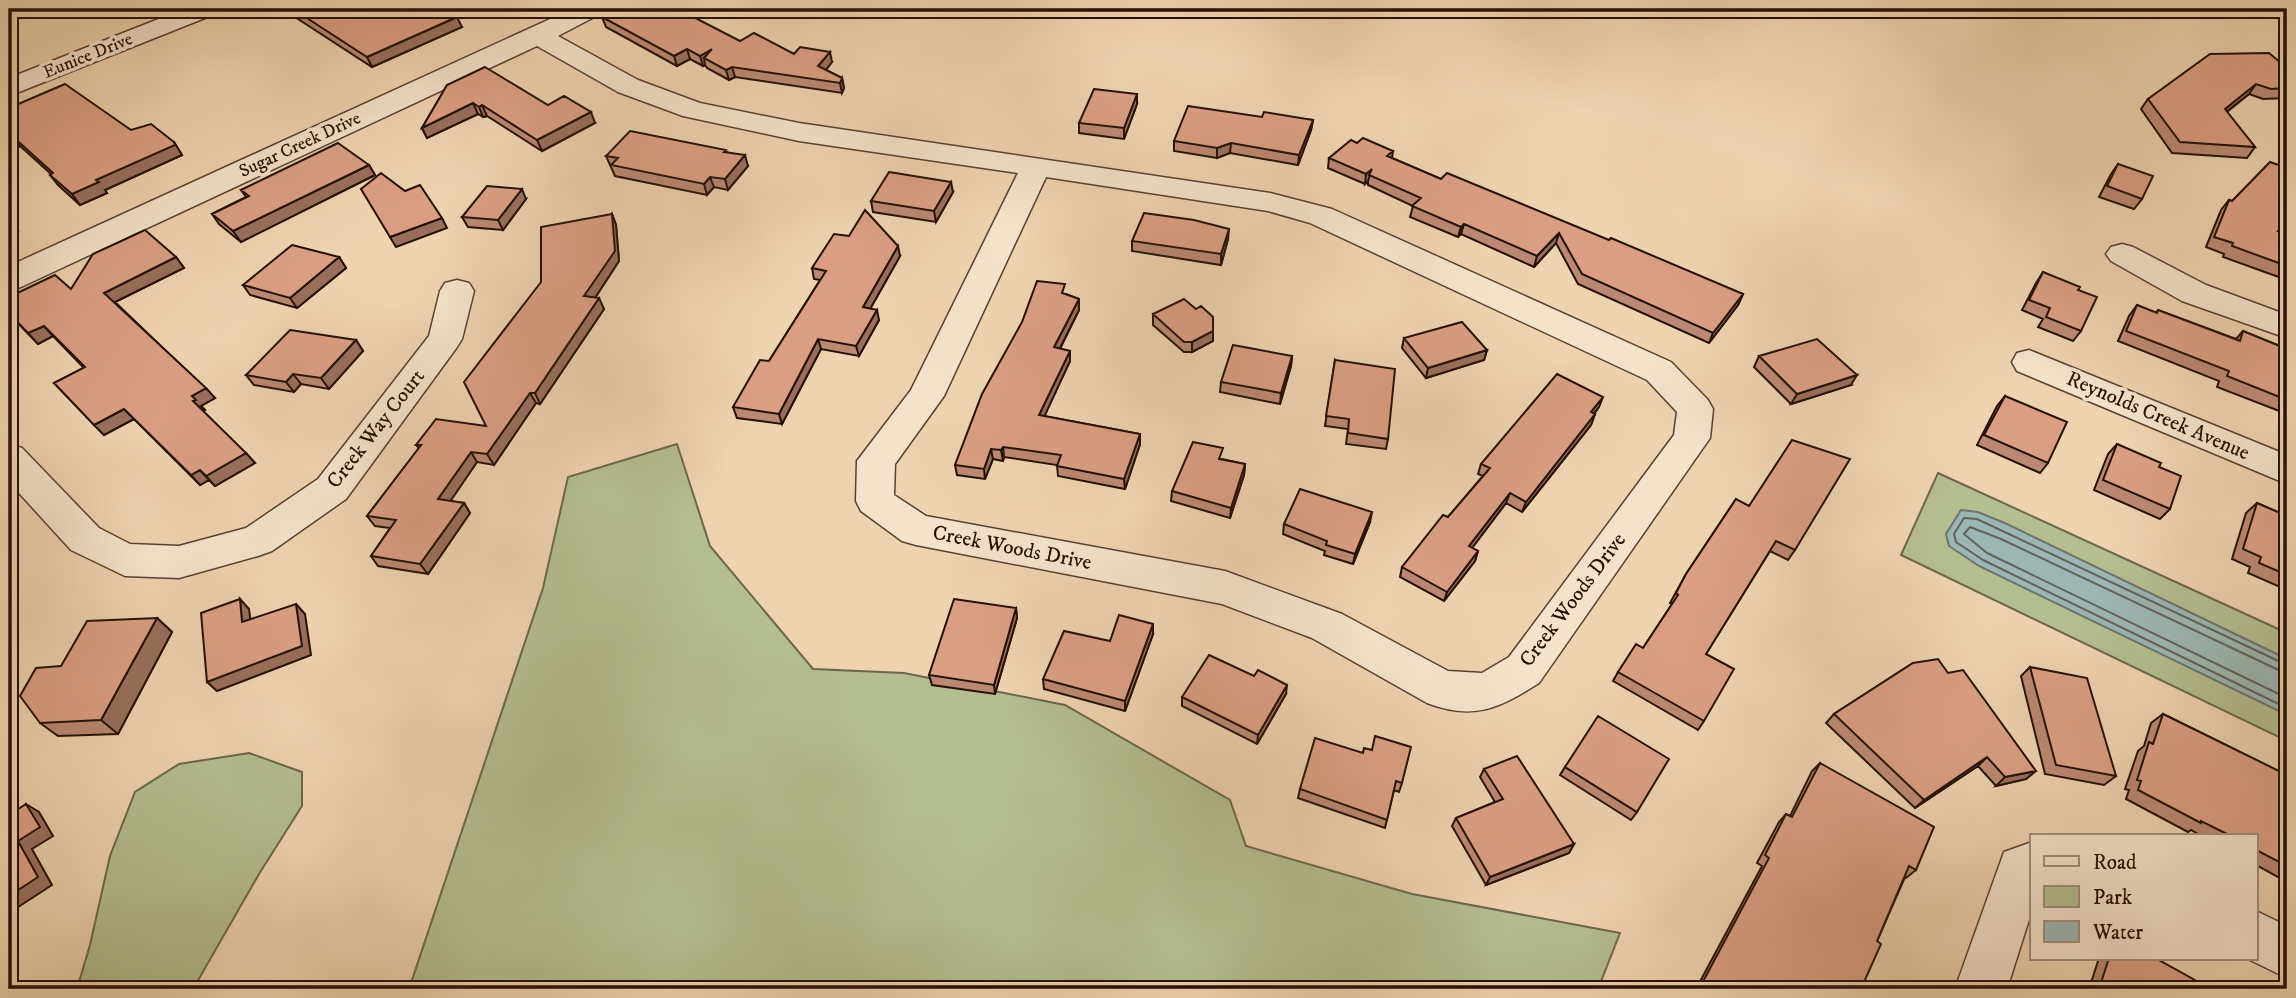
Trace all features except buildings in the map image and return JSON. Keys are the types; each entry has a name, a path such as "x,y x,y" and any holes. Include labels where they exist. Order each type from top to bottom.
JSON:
{"street":[{"name":"Eunice Drive","path":"9,88 206,9"},
{"name":"Sugar Creek Drive","path":"9,279 538,36 591,9"},
{"name":"Creek Woods Drive","path":"538,36 628,86 693,110 799,132 1036,167 1270,202 1321,216 1659,371 1695,409 1692,438 1524,670 1488,692 1442,690 1326,626 1225,589 916,530 875,501 876,461 926,396 1036,167"},
{"path":"2122,254 2194,293 2287,327"},
{"name":"Creek Way Court","path":"9,458 85,539 125,560 179,562 258,540 332,489 445,339 457,291"},
{"name":"Reynolds Creek Avenue","path":"2029,362 2287,470"},
{"path":"1981,989 2021,868 2030,866"},
{"path":"2258,937 2287,953"}],"green space":[{"path":"677,444 710,546 813,669 904,673 1065,705 1230,800 1246,846 1412,894 1620,933 1598,989 409,989 543,588 568,477"},
{"path":"1938,473 2287,633 2287,741 1901,555"},
{"path":"249,753 302,772 302,806 259,874 193,989 77,989 110,856 135,792 179,764"}],"water":[{"path":"1961,510 1978,512 2007,524 2287,659 2287,715 1979,566 1949,546 1946,534"}]}
